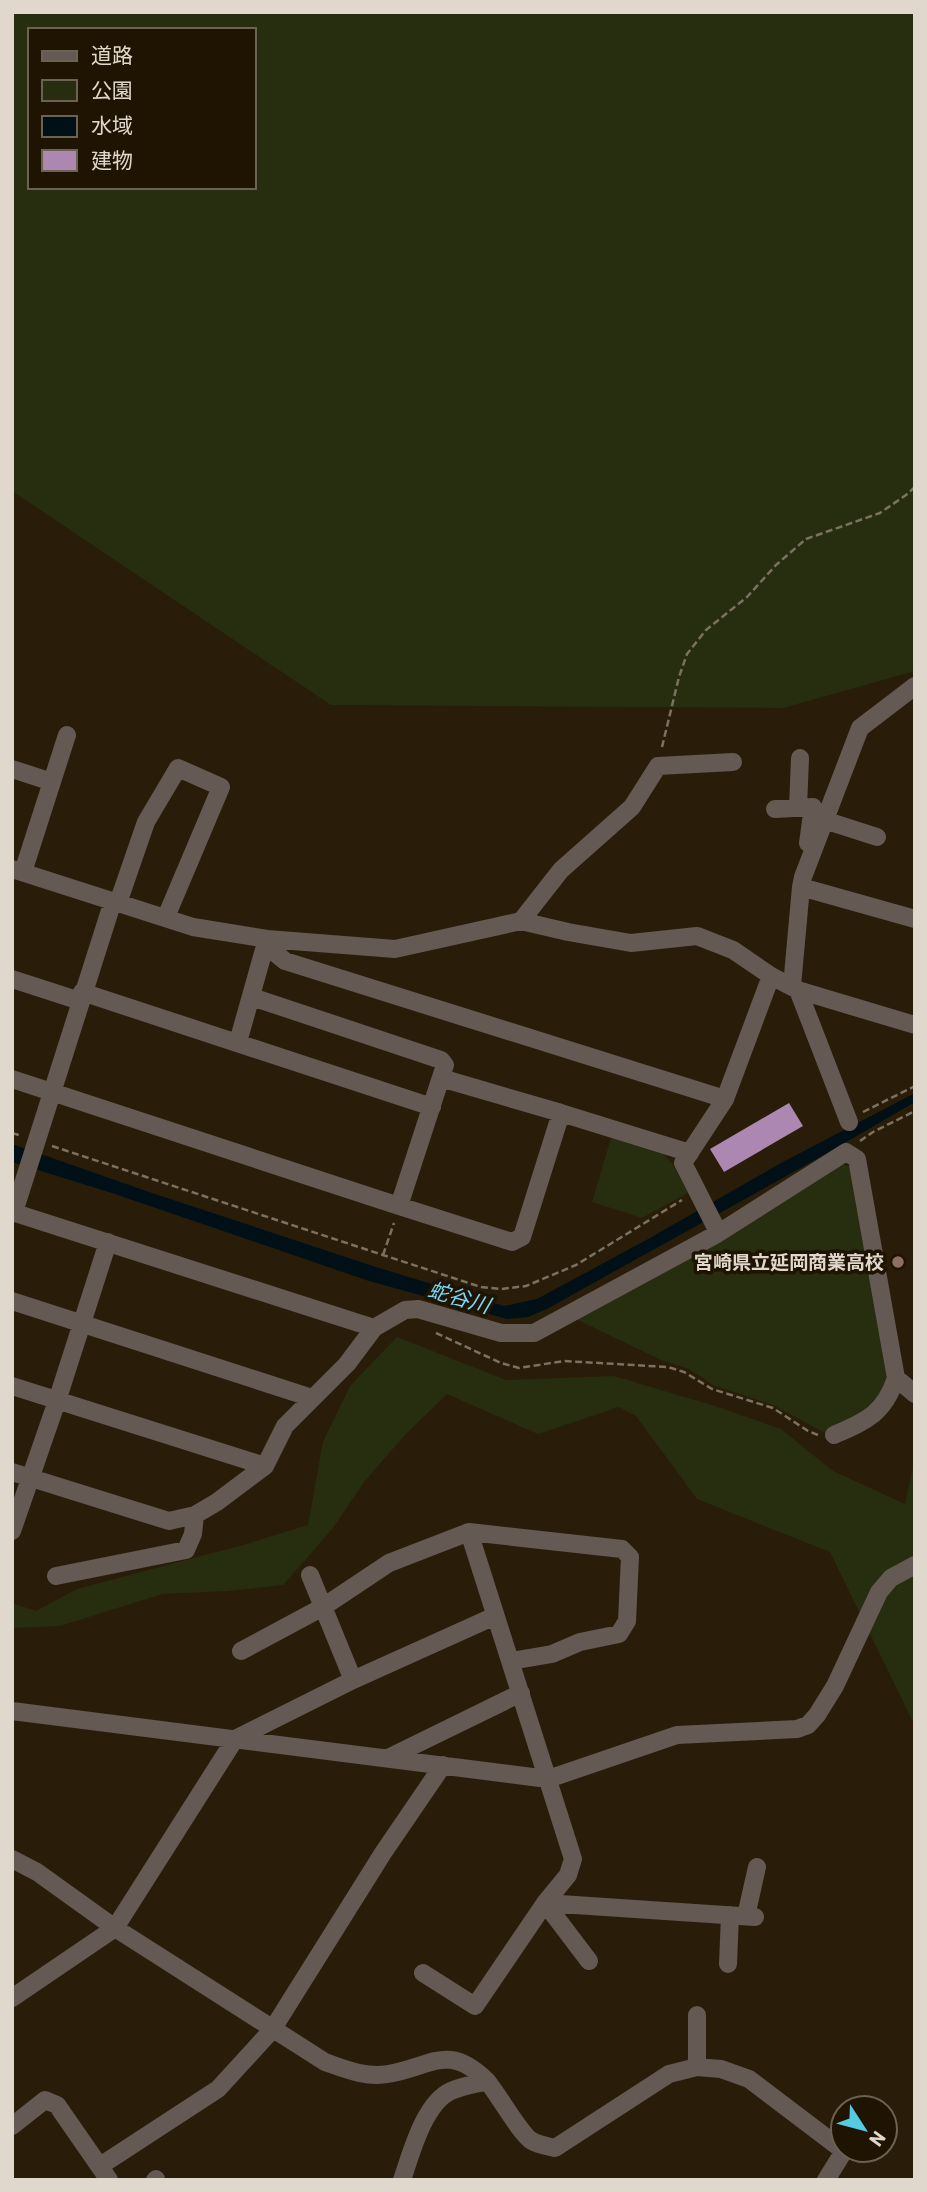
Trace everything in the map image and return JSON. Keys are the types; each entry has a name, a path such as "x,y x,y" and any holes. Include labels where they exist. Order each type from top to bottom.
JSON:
{"street":[{"path":"802,882 860,728 915,686"},
{"path":"67,735 18,870 193,927 267,939 395,949 521,921 631,943 697,936 733,950 771,976 795,988 915,1025"},
{"path":"798,808 800,758"},
{"path":"521,921 561,870 632,807 658,766 733,762"},
{"path":"166,917 221,787 178,768 146,822 115,902 81,997 13,1212 374,1328"},
{"path":"12,769 52,782"},
{"path":"775,809 813,807 802,882 795,988 848,1121"},
{"path":"824,820 877,837"},
{"path":"802,882 915,919"},
{"path":"238,1042 267,939"},
{"path":"267,939 274,952 285,961 725,1100"},
{"path":"716,1230 683,1163 725,1100 771,976"},
{"path":"12,979 238,1042 432,1107"},
{"path":"252,997 441,1060 445,1065 399,1206"},
{"path":"442,1078 690,1153"},
{"path":"12,1079 512,1242 522,1237 561,1113"},
{"path":"12,1472 169,1521 195,1515 265,1466 285,1426 347,1364 374,1328 405,1310 418,1309 502,1333 534,1333 716,1230 846,1152 857,1159 896,1378 890,1395 880,1410 860,1424 834,1435"},
{"path":"12,1531 15,1529 32,1478 108,1242"},
{"path":"12,1301 312,1398"},
{"path":"896,1378 915,1394"},
{"path":"12,1386 265,1466"},
{"path":"56,1576 186,1550 193,1535 195,1515"},
{"path":"423,1973 475,2006 545,1903 568,1875 573,1859 469,1532"},
{"path":"241,1651 323,1607 389,1563 469,1532 622,1549 630,1557 628,1621 619,1634 580,1642 551,1654 511,1661"},
{"path":"12,1711 548,1779 677,1735 797,1729 808,1725 835,1686 879,1592 891,1578 915,1565"},
{"path":"310,1574 353,1680"},
{"path":"12,1998 114,1928 235,1738 353,1680 495,1616"},
{"path":"388,1758 521,1693"},
{"path":"12,2126 45,2101 57,2105 105,2173 218,2089 272,2029 383,1853 443,1765"},
{"path":"12,1859 37,1872 114,1928 325,2062 360,2074 387,2075 436,2059 462,2062 474,2067 487,2081 504,2102 523,2134 531,2141 555,2147 669,2074 697,2067 721,2069 750,2079 844,2151 826,2180"},
{"path":"728,1964 757,1867"},
{"path":"545,1903 744,1916"},
{"path":"545,1903 589,1961"},
{"path":"697,2015 697,2067"},
{"path":"402,2180 430,2110 448,2091 487,2081"}],"path":[{"path":"658,766 687,654 706,630 747,597 776,565 806,539 880,513 915,486"},
{"path":"848,1121 915,1086"},
{"path":"851,1155 857,1144 873,1132 915,1111"},
{"path":"12,1133 481,1287 501,1289 526,1286 576,1265 634,1228 700,1197"},
{"path":"383,1255 399,1206"},
{"path":"430,1331 501,1363 519,1368 564,1361 668,1367 684,1372 712,1389 773,1408 808,1431 825,1438 834,1435"}],"green space":[{"path":"12,12 915,12 915,671 783,708 331,705 12,491"},
{"path":"611,1138 663,1154 672,1163 688,1193 642,1218 592,1202"},
{"path":"843,1164 854,1169 890,1382 884,1395 857,1420 825,1433 773,1405 713,1385 689,1369 661,1360 576,1319"},
{"path":"397,1337 506,1380 614,1376 715,1406 781,1429 833,1471 905,1504 915,1459 915,1726 830,1552 697,1499 636,1416 619,1407 538,1434 447,1394 404,1436 364,1482 333,1528 283,1585 162,1594 60,1626 12,1628 12,1603 36,1611 77,1589 308,1525 323,1442 350,1386"}],"water":[{"name":"蛇谷川","path":"915,1093 915,1102 869,1129 547,1309 528,1317 507,1319 369,1281 112,1193 12,1162 12,1144 379,1268 504,1306 537,1299 781,1163"}],"building":[{"path":"789,1103 803,1126 724,1172 710,1149"}],"place":[{"name":"宮崎県立延岡商業高校","path":"898,1262"}]}
